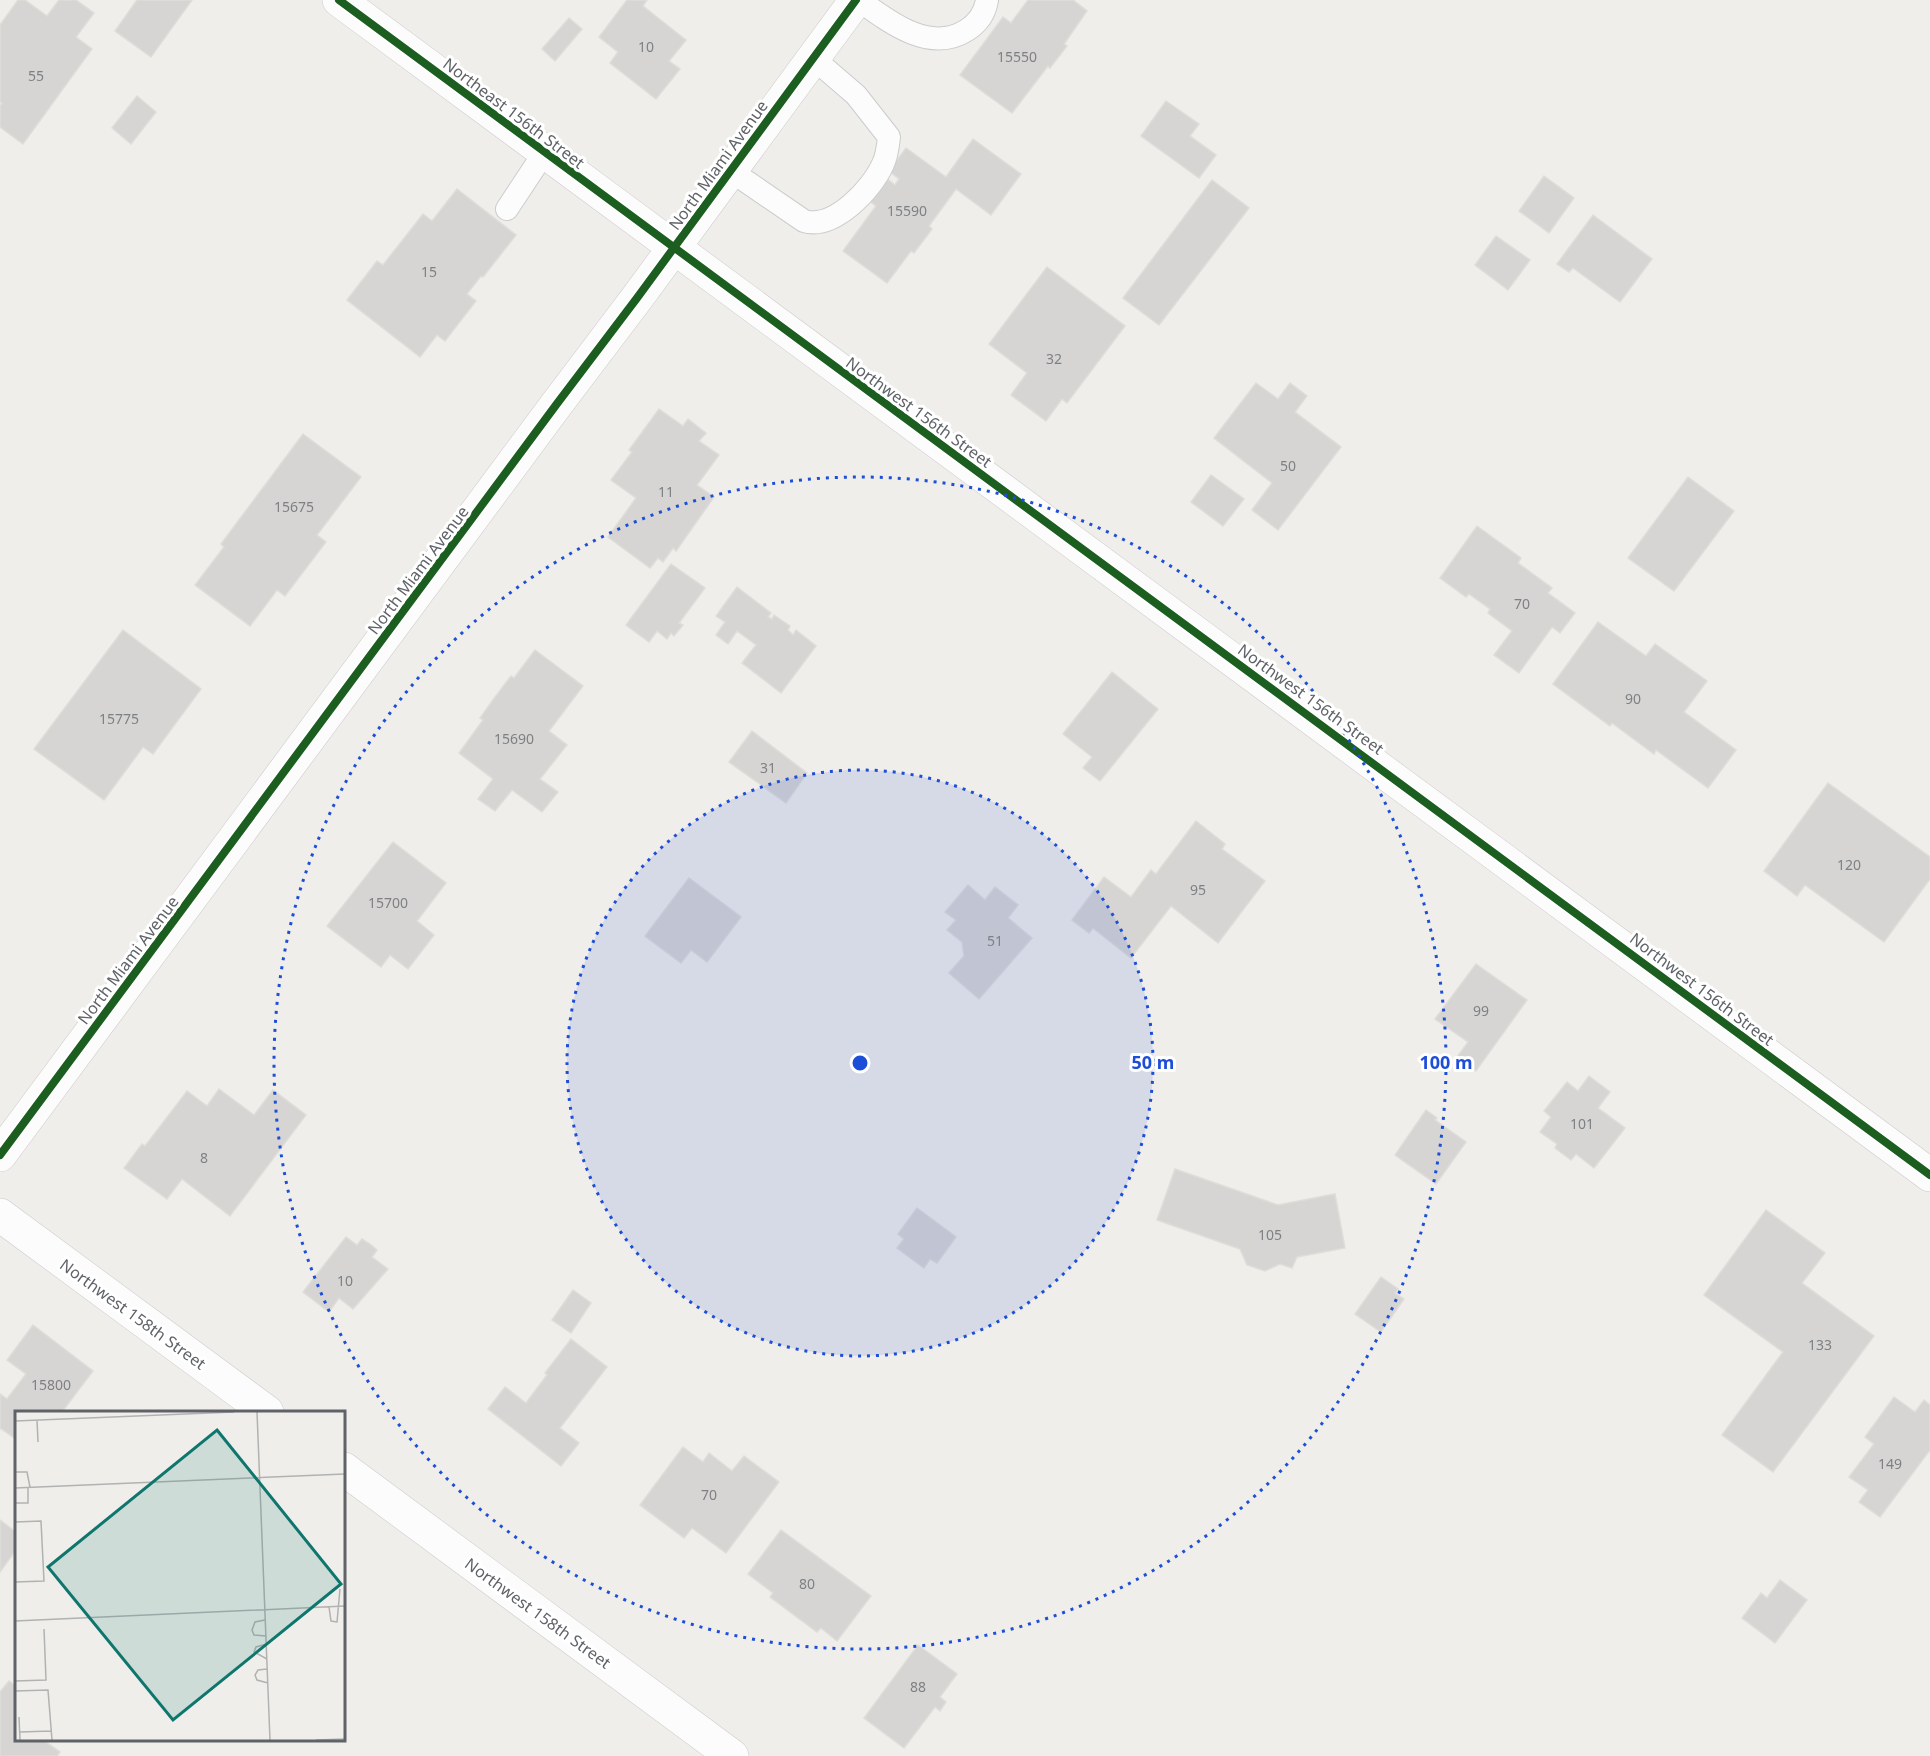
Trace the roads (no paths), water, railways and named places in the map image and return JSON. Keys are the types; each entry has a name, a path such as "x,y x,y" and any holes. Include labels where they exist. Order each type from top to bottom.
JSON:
{"street":[{"name":"Northeast 156th Street","path":"339,0 674,248"},
{"name":"North Miami Avenue","path":"0,1155 857,0"},
{"name":"Northwest 156th Street","path":"674,248 1930,1175"},
{"name":"Northwest 158th Street","path":"0,1215 264,1411"},
{"name":"Northwest 158th Street","path":"345,1470 732,1756"}],"lane":[{"path":"857,0 922,37 939,40 959,35 973,26 985,11 987,0"},
{"path":"731,171 804,221 811,223 843,213 872,180 883,164 889,137 856,95 813,58"},
{"path":"507,209 544,153"}]}
